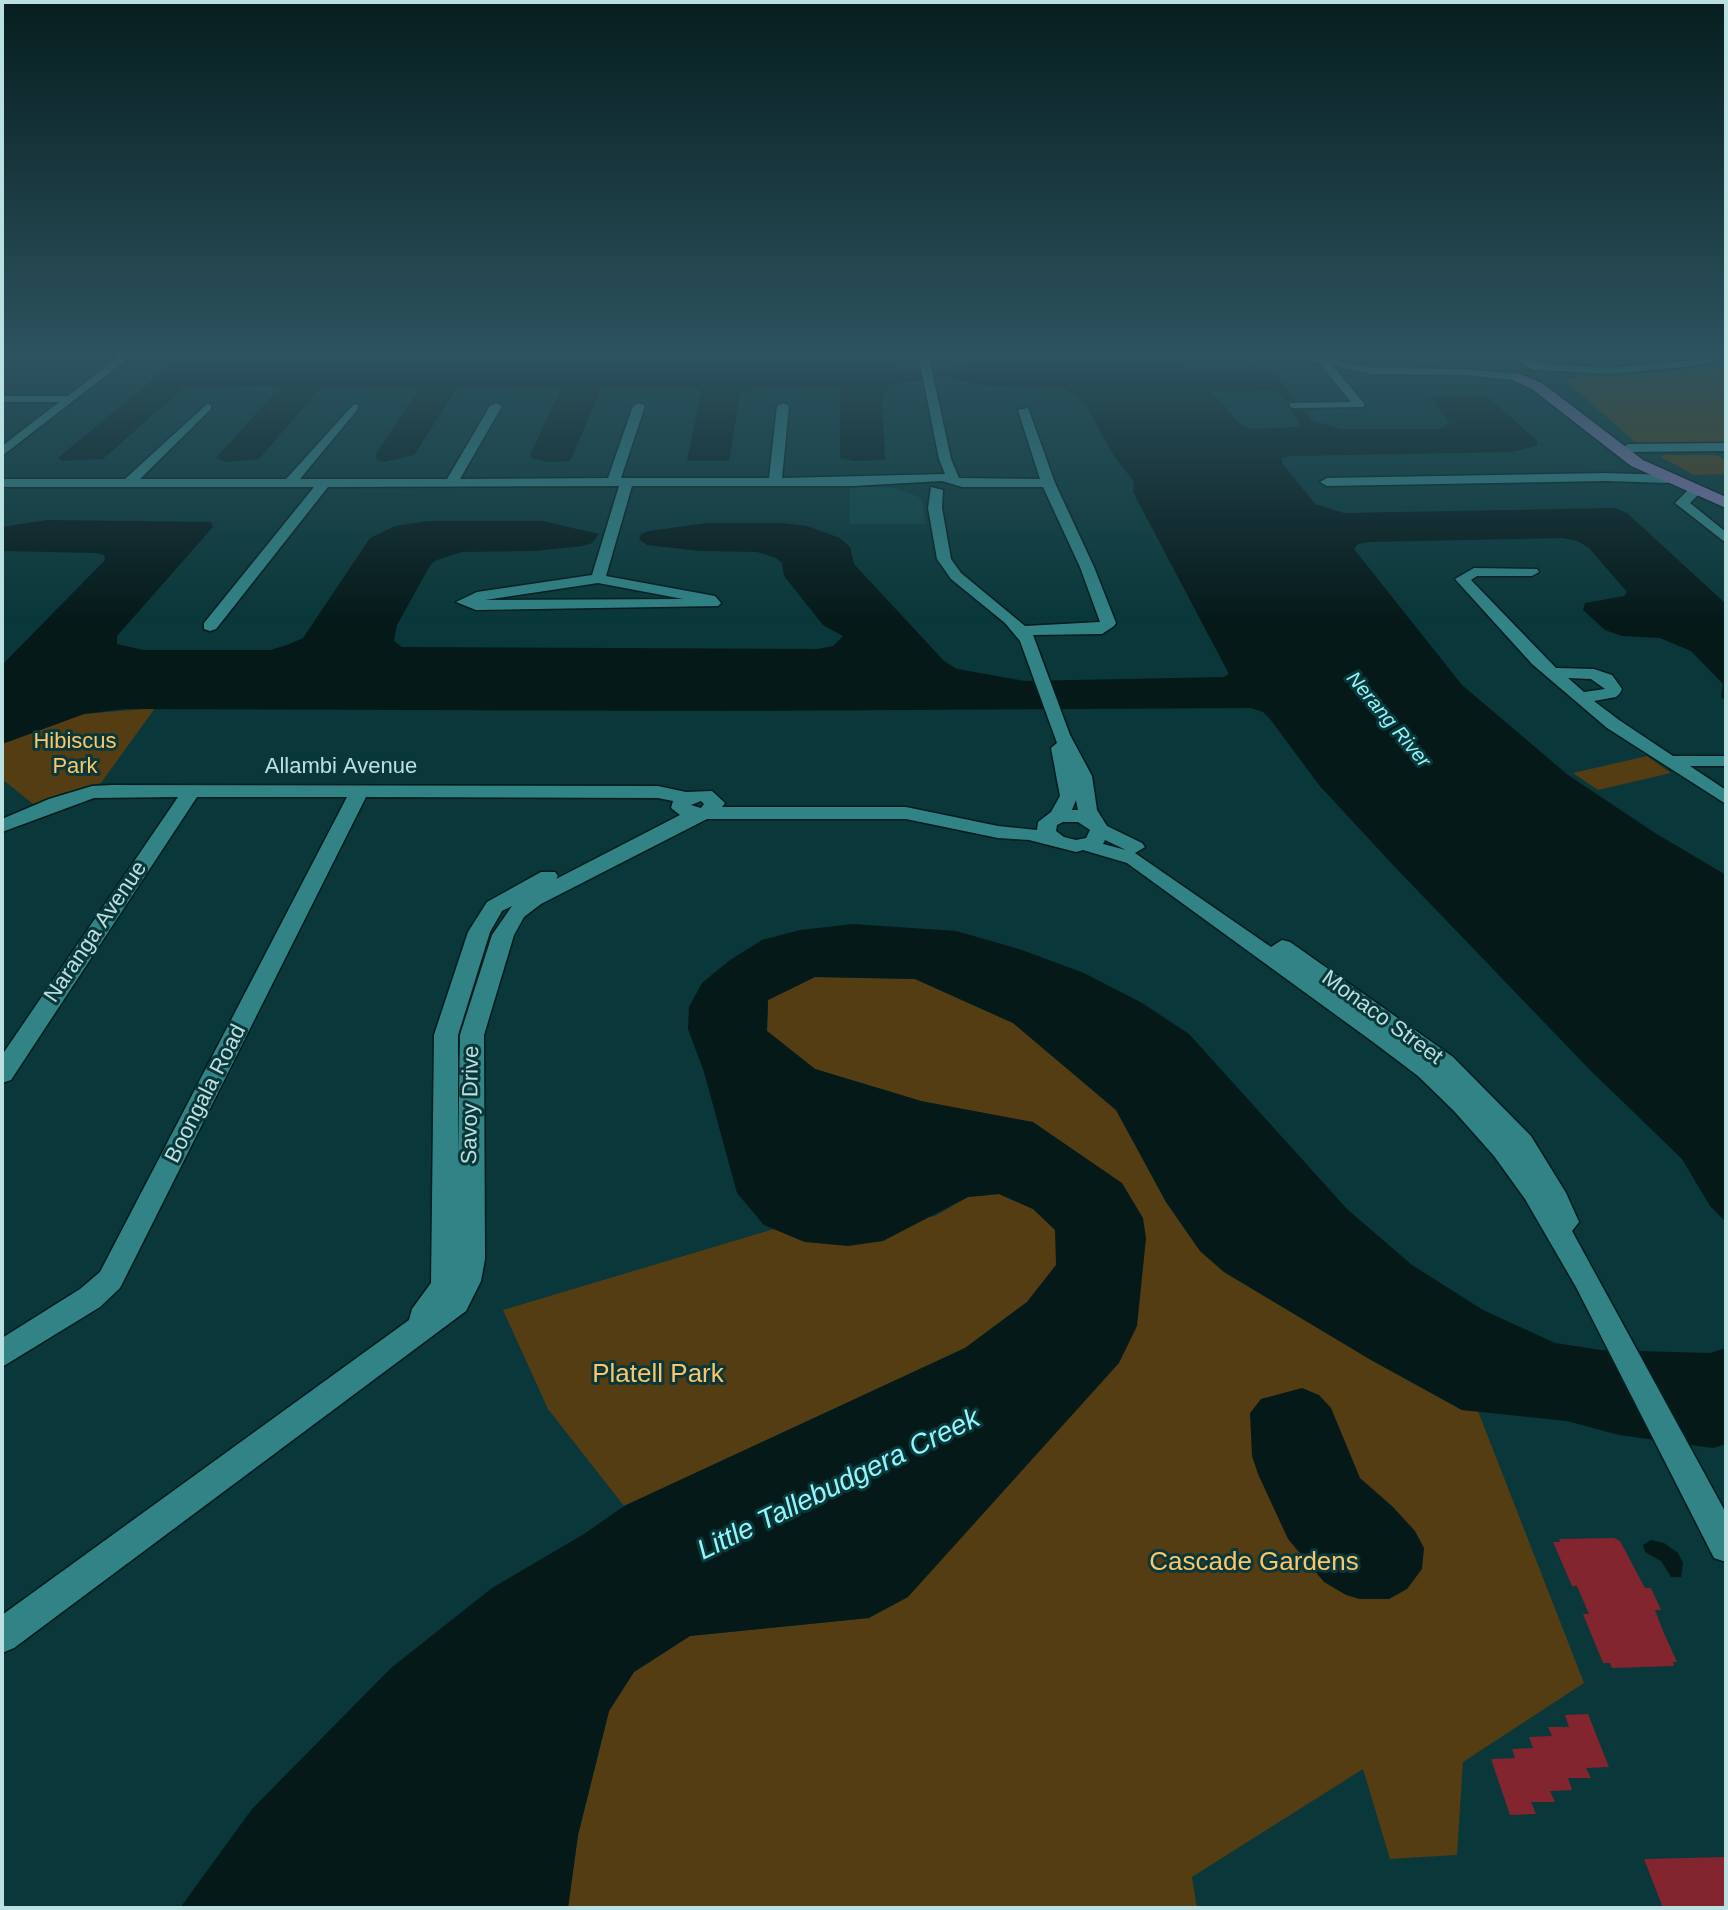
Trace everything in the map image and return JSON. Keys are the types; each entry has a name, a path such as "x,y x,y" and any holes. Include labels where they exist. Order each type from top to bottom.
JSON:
{"main road":[{"path":"1615,442 1667,479 1710,499"},
{"path":"1618,442 1639,459 1710,499"}],"street":[{"path":"128,483 170,442"},
{"path":"289,483 324,442"},
{"path":"451,483 475,442"},
{"path":"598,579 630,442"},
{"path":"775,482 779,442"},
{"path":"941,442 945,459 938,486 940,551 950,569 1021,631 1035,656"},
{"path":"1021,631 1102,629 1108,623 1087,567 1048,483 1035,442"},
{"path":"1607,477 1639,459 1726,447"},
{"path":"1327,482 1607,477 1667,479"},
{"path":"5,486 128,483 853,482 938,486"},
{"path":"853,482 938,486 1048,483"},
{"path":"210,626 324,483"},
{"path":"937,515 938,486"},
{"path":"1710,499 1726,539"},
{"path":"1532,572 1474,572 1462,579 1551,673 1580,698 1726,798"},
{"path":"598,579 666,590 710,599 713,603 658,605 521,598 598,579"},
{"path":"658,605 666,590"},
{"path":"1047,631 1033,641 1035,656 1058,727 1083,776 1092,832"},
{"path":"1551,673 1594,674 1606,679 1614,689 1580,698"},
{"path":"1057,842 1046,832 1046,827 1069,796 1058,727"},
{"path":"1668,761 1726,761"},
{"name":"Naranga Avenue","path":"2,1074 191,791"},
{"name":"Boongala Road","path":"2,1354 90,1298 110,1280 360,791"},
{"name":"Allambi Avenue","path":"2,826 56,803 92,792 658,792 696,806"},
{"name":"Savoy Drive","path":"2,1636 456,1302 467,1281 471,1259 472,1035 503,935 516,913 534,899 696,806 874,800 928,805 995,818 1081,816 1092,832 1057,842 1030,834 998,832 906,813 696,806"},
{"name":"Monaco Street","path":"1092,832 1171,878 1381,1036 1454,1095 1503,1149 1527,1181 1586,1279 1726,1546"}],"shaded area":[{"path":"850,486 895,488 917,496 923,502 925,524 849,524"}],"green space":[{"path":"1637,442 1683,442 1685,445"},
{"path":"1717,455 1726,461 1726,474 1694,475 1661,457"},
{"name":"Hibiscus Park","path":"155,708 101,783 33,804 2,779 2,744 84,714"},
{"path":"1647,756 1671,773 1598,790 1573,773"},
{"name":"Cascade Gardens","path":"815,977 915,979 1013,1023 1116,1110 1166,1202 1200,1251 1224,1272 1462,1410 1478,1411 1584,1683 1463,1762 1457,1855 1390,1859 1363,1769 1192,1877 1197,1908 568,1908 578,1835 609,1711 634,1672 690,1636 869,1618 1146,1238 921,1101 815,1069 767,1031 768,1000"},
{"name":"Platell Park","path":"999,1194 1033,1209 1056,1230 1056,1265 1027,1302 965,1348 624,1506 548,1409 503,1310 774,1229 805,1242 935,1216 968,1197"}],"water":[{"path":"77,442 122,442 103,459 62,461 58,458"},
{"path":"230,442 274,442 259,459 226,462 216,458"},
{"path":"384,442 422,442 414,455 384,462 377,460 376,454"},
{"path":"536,442 578,442 570,461 548,462 531,458"},
{"path":"691,442 732,442 729,461 687,461"},
{"path":"840,442 884,442 885,460 840,458"},
{"name":"Nerang River","path":"1106,442 1538,442 1536,446 1512,452 1290,456 1282,458 1282,463 1315,504 1344,513 1615,508 1627,513 1726,604 1726,701 1721,697 1723,684 1691,651 1660,638 1622,636 1605,630 1583,610 1585,603 1624,596 1627,592 1589,548 1577,541 1563,538 1370,542 1358,544 1354,549 1462,685 1568,775 1655,833 1726,875 1726,1222 1710,1206 1682,1159 1590,1070 1393,865 1319,785 1270,719 1263,712 1251,708 724,711 124,709 84,714 2,744 2,665 105,560 104,555 95,553 2,551 2,527 47,520 211,522 213,527 117,636 117,644 143,650 270,650 303,638 370,538 395,526 429,521 542,521 599,534 592,543 583,546 535,551 462,552 437,560 431,564 397,625 394,641 402,647 818,649 833,646 843,636 823,625 784,576 782,563 776,558 757,552 700,551 647,545 639,539 641,534 649,531 707,523 782,523 807,526 840,538 850,547 854,564 944,661 957,669 1025,681 1224,677 1229,674 1133,492 1134,482"},
{"name":"Little Tallebudgera Creek","path":"853,924 956,931 1019,949 1084,973 1142,1003 1189,1034 1347,1209 1412,1265 1483,1310 1555,1343 1601,1350 1710,1353 1726,1348 1726,1444 1713,1448 1619,1435 1567,1421 1462,1410 1224,1272 1200,1251 1166,1202 1116,1110 1013,1023 915,979 815,977 768,1000 767,1031 815,1069 921,1101 1033,1122 1122,1183 1143,1218 1146,1238 1137,1326 1119,1363 908,1597 869,1618 690,1636 634,1672 609,1711 578,1835 568,1908 180,1908 252,1809 391,1668 492,1588 584,1534 624,1506 965,1348 1027,1302 1056,1265 1055,1230 1033,1209 999,1194 968,1197 883,1241 848,1246 805,1242 764,1225 737,1193 704,1072 688,1029 689,1007 702,983 762,940 800,930"},
{"path":"1302,1388 1319,1395 1331,1408 1360,1478 1415,1531 1424,1548 1422,1569 1407,1589 1389,1599 1360,1599 1324,1582 1288,1539 1258,1474 1252,1456 1250,1413 1261,1399"},
{"path":"1651,1540 1664,1543 1678,1553 1683,1563 1681,1577 1671,1577 1661,1561 1645,1552 1643,1545"}],"building":[{"path":"1614,1538 1620,1541 1645,1588 1651,1588 1661,1610 1655,1610 1677,1662 1673,1662 1674,1666 1612,1668 1610,1663 1603,1663 1583,1614 1589,1614 1577,1586 1572,1586 1553,1542 1560,1542 1559,1539"},
{"path":"1588,1714 1609,1767 1586,1768 1591,1778 1568,1778 1572,1790 1550,1791 1555,1802 1531,1802 1536,1814 1510,1815 1491,1759 1515,1758 1512,1749 1533,1748 1529,1737 1552,1736 1548,1727 1569,1727 1565,1715"},
{"path":"1726,1857 1726,1908 1663,1908 1644,1859"}]}
